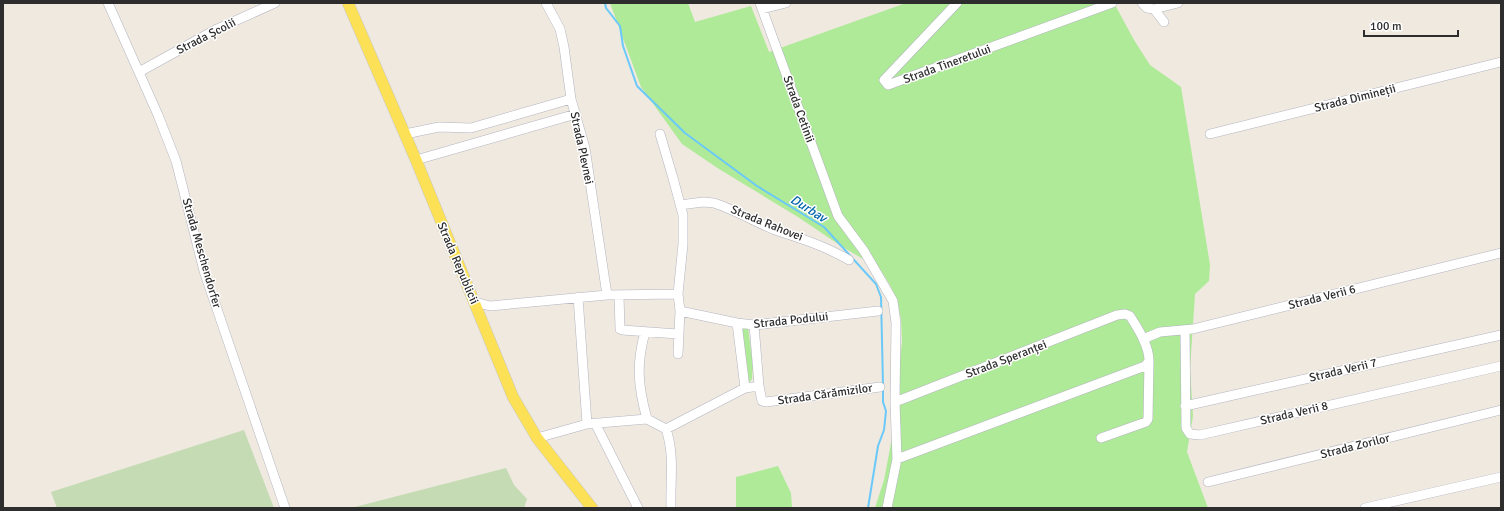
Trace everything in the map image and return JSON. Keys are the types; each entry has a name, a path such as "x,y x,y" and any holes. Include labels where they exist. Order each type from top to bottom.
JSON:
{"main road":[{"name":"Strada Republicii","path":"348,3 416,160 513,397 537,438 592,508"}],"street":[{"name":"Strada Meschendorfer","path":"108,3 158,115 176,161 207,278 285,508"},
{"name":"Strada Școlii","path":"139,72 217,29 275,3"},
{"path":"546,3 560,29 567,62 572,99"},
{"path":"761,6 786,3"},
{"name":"Strada Tineretului","path":"957,3 884,80 888,86 1112,3"},
{"path":"1142,3 1147,8 1154,9 1178,3"},
{"name":"Strada Cetinii","path":"761,6 838,216 864,251 893,301 896,323 895,402 897,459 887,508"},
{"path":"1154,9 1164,22"},
{"name":"Strada Dimineții","path":"1210,134 1501,62"},
{"name":"Strada Plevnei","path":"405,134 439,127 471,128 572,99 587,156 607,295"},
{"path":"416,160 576,114"},
{"path":"660,134 674,178 683,215 683,244 678,294 680,311 678,354"},
{"name":"Strada Rahovei","path":"680,205 703,202 714,203 778,230 808,240 849,260"},
{"name":"Strada Verii 6","path":"1143,339 1160,332 1185,330 1501,253"},
{"path":"475,302 490,306 607,295 678,294"},
{"path":"619,295 620,329 678,334"},
{"path":"578,297 591,423 638,508"},
{"path":"481,317 490,306"},
{"name":"Strada Podului","path":"680,311 754,325 878,310"},
{"name":"Strada Speranței","path":"895,402 1117,315 1125,314 1130,316 1143,339"},
{"path":"737,323 745,388"},
{"path":"666,429 745,388 759,386 754,325"},
{"name":"Strada Verii 8","path":"1185,330 1186,428 1190,434 1200,435 1501,366"},
{"path":"646,332 639,356 639,370 640,393 647,419"},
{"name":"Strada Verii 7","path":"1185,406 1501,335"},
{"path":"1101,438 1146,422 1148,419 1149,356 1143,339"},
{"path":"897,459 1145,366 1149,362"},
{"name":"Strada Cărămizilor","path":"759,386 761,400 766,402 880,387"},
{"name":"Strada Zorilor","path":"1208,482 1501,410"},
{"path":"537,438 591,423 647,419 666,429 673,469 670,489 671,508"},
{"path":"1365,508 1501,477"}],"green space":[{"path":"610,3 688,3 695,22 751,6 769,52 906,3 1114,3 1134,40 1150,65 1181,87 1210,265 1209,281 1195,294 1190,369 1193,416 1187,452 1208,508 875,508 884,480 892,438 902,341 901,319 897,300 890,285 880,269 719,169 682,144 641,87"},
{"path":"740,326 748,328 753,365 752,379 749,383"},
{"path":"244,430 274,508 57,508 51,492"},
{"path":"778,466 791,493 792,508 736,508 736,477"},
{"path":"506,468 514,485 527,499 524,508 351,508"}],"waterway":[{"name":"Durbav","path":"605,3 606,8 620,26 623,46 637,86 685,133 757,186 824,227 876,284 881,297 883,385"},
{"name":"Durbav","path":"868,508 878,446 884,430 886,411 883,402 883,389"}]}
